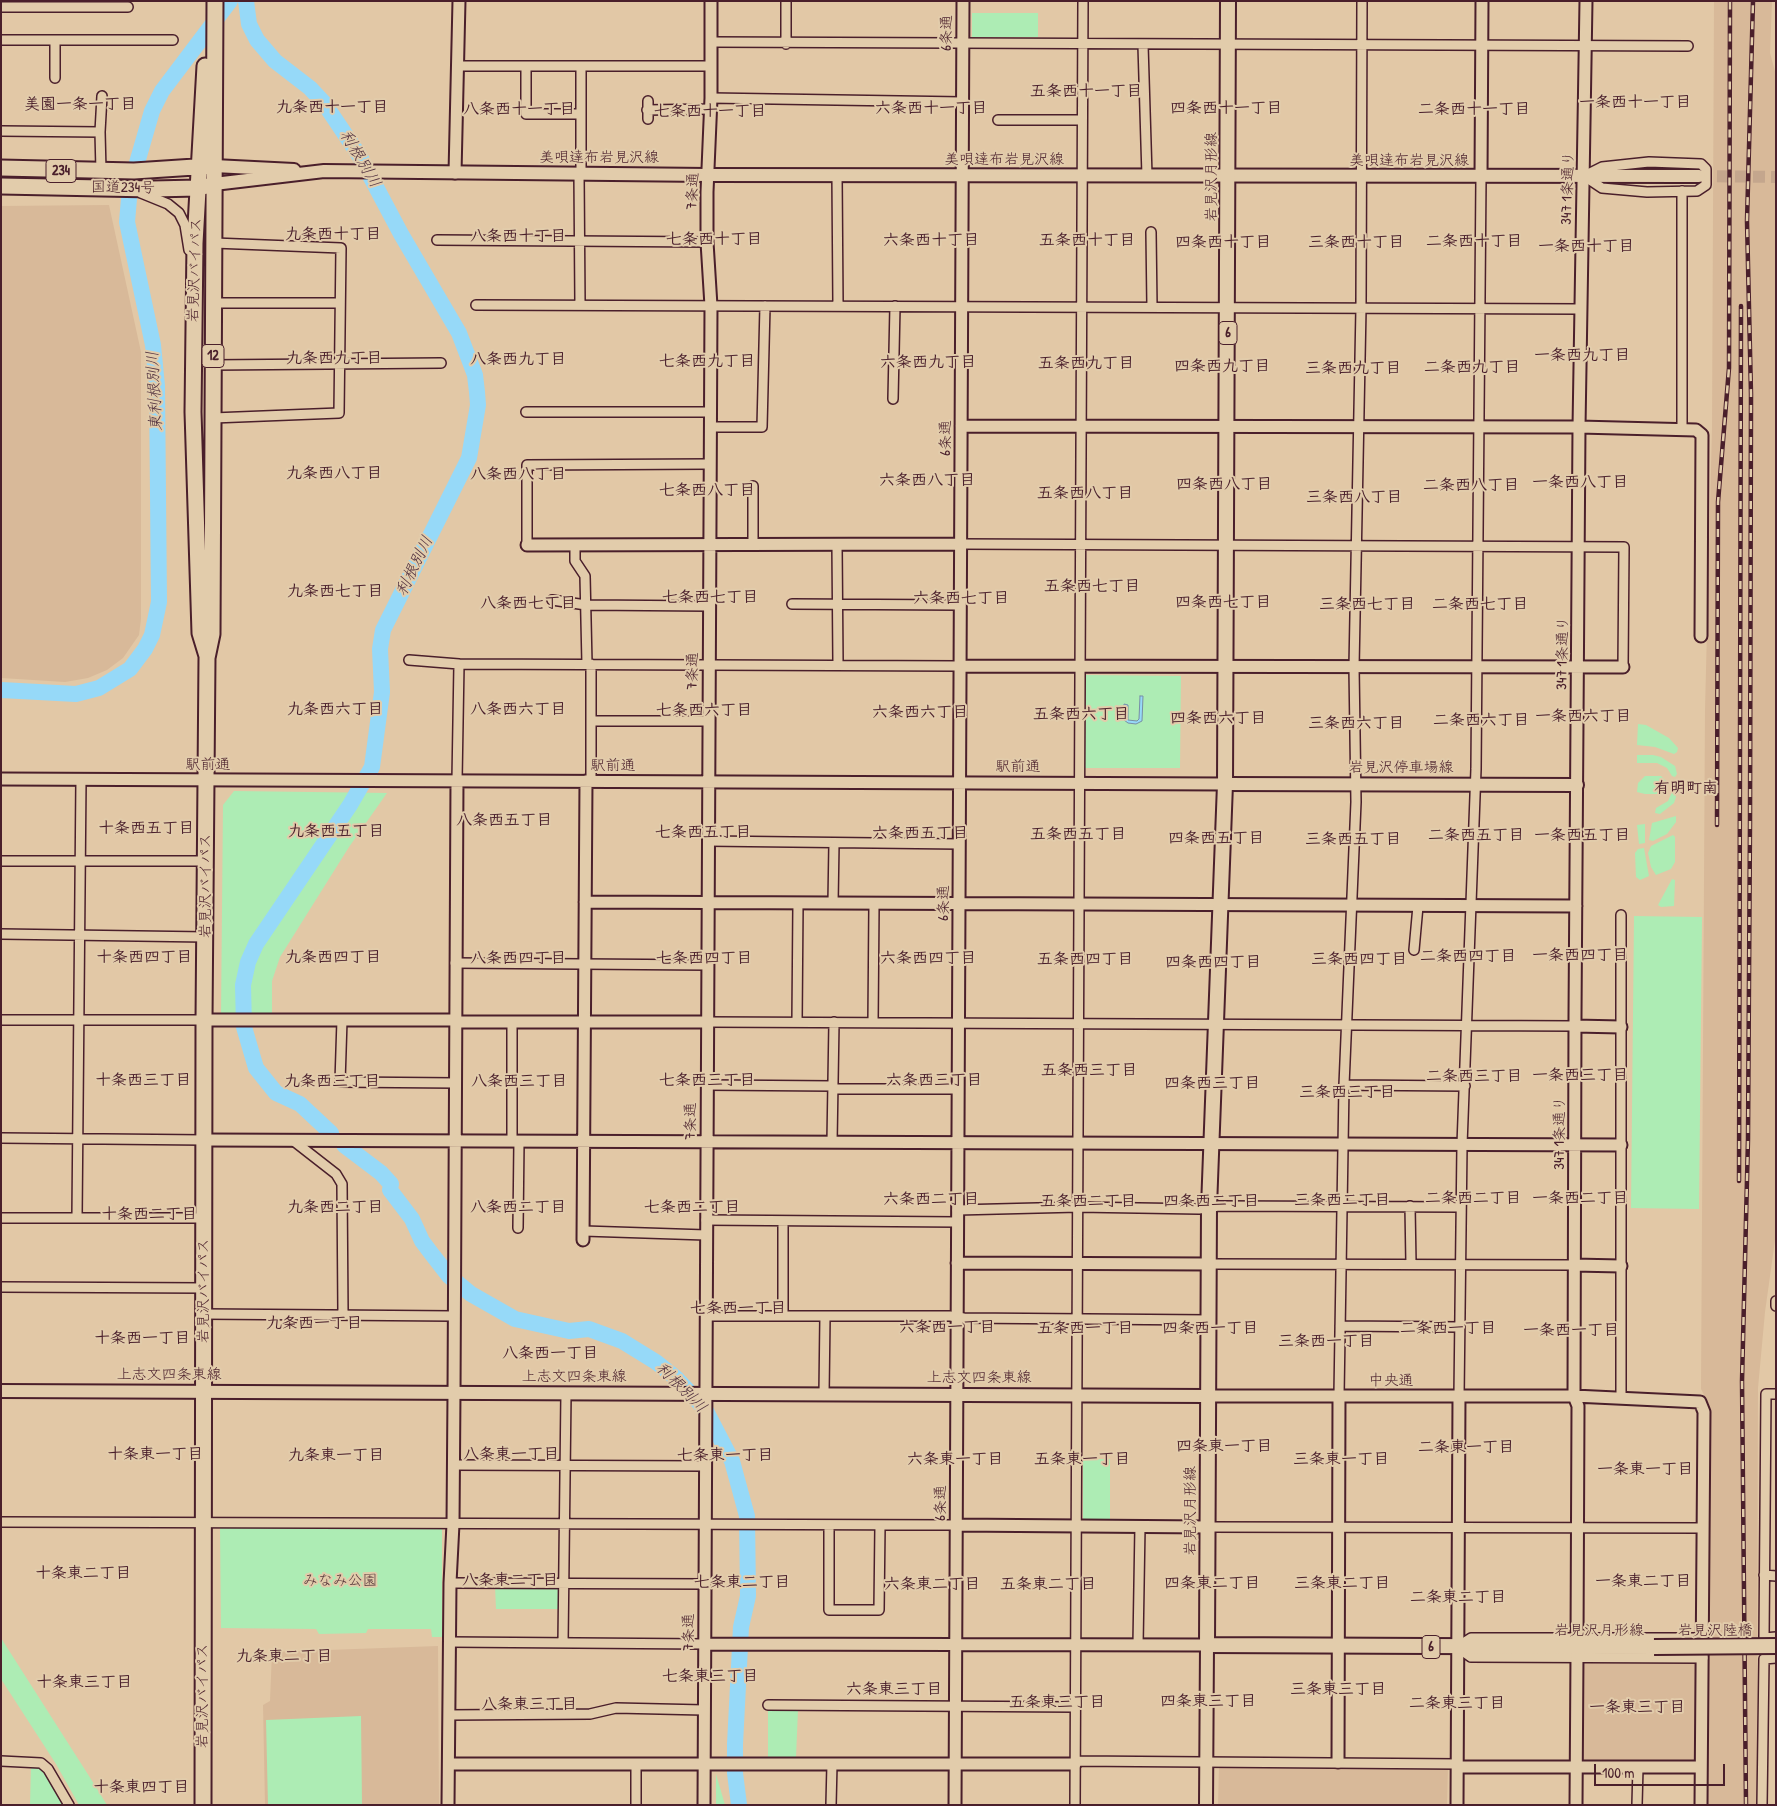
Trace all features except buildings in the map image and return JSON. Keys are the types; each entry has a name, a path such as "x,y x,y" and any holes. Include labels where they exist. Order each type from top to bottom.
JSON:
{"highway":[{"name":"岩見沢バイパス","path":"207,658 200,633 195,523 194,300 198,188 206,166 210,55 208,2"},
{"name":"岩見沢バイパス","path":"203,1805 204,1020 207,658 212,634 214,243 214,184 206,166"},
{"name":"国道234号","path":"1,168 121,171 206,166"},
{"name":"国道234号","path":"1,186 152,189 198,188 214,184"}],"main road":[{"name":"岩見沢月形線","path":"1228,1 1229,177 1225,784 1209,1207 1207,1645 1654,1647"},
{"name":"美唄達布岩見沢線","path":"206,166 273,167 309,172"},
{"name":"美唄達布岩見沢線","path":"214,184 324,171 388,173 1229,177 1699,176"},
{"name":"岩見沢停車場線","path":"1225,784 1577,785"},
{"name":"上志文四条東線","path":"1,1390 656,1393 710,1397 824,1394 1207,1396"},
{"path":"1206,1805 1207,1645"},
{"name":"岩見沢陸橋","path":"1654,1647 1776,1646"}],"street":[{"path":"455,173 459,1"},
{"name":"7条通","path":"704,1805 705,1463 710,1397 706,1380 706,1143 709,782 708,544 711,306 707,242 711,103 711,1"},
{"path":"786,1 786,44"},
{"name":"6条通","path":"955,1805 963,1"},
{"path":"1075,1805 1074,1526 1078,1207 1083,1"},
{"path":"1338,1762 1342,1144 1356,802 1354,667 1360,308 1362,1"},
{"path":"1458,1805 1459,1327 1462,1145 1476,784 1482,1"},
{"name":"347 1条通り","path":"1577,1639 1578,1406 1574,1396 1575,1026 1579,427 1586,1"},
{"path":"1,7 128,7"},
{"path":"1,40 172,40"},
{"path":"55,40 55,78"},
{"path":"711,42 786,44 1688,46"},
{"path":"1143,45 1147,176"},
{"path":"457,66 711,66"},
{"path":"526,67 526,114 581,114"},
{"path":"580,305 581,67"},
{"path":"101,171 100,132 102,96"},
{"path":"648,110 711,103 962,102"},
{"path":"998,120 1082,120"},
{"path":"1,131 100,132"},
{"path":"1650,162 1701,164 1706,170 1706,185 1697,191 1647,192 1602,188 1584,176 1602,167 1650,162"},
{"path":"837,175 838,306"},
{"path":"119,188 164,201 179,213 185,225 194,300"},
{"path":"1682,191 1682,429"},
{"path":"1151,232 1152,307"},
{"path":"437,240 707,242"},
{"path":"213,418 339,414 341,248 214,243"},
{"path":"213,303 340,304"},
{"path":"476,305 1581,308"},
{"path":"710,427 762,427 764,306"},
{"path":"893,399 895,306"},
{"path":"213,365 441,363"},
{"path":"526,412 710,412"},
{"path":"960,426 1579,427 1696,430 1702,435 1700,636"},
{"path":"409,660 458,664 1623,667 1624,547 1227,547 960,544 527,545 527,466 710,464"},
{"path":"753,486 753,544"},
{"path":"575,545 575,561 585,576 591,720 585,902 584,1236 706,1235"},
{"path":"837,545 838,664"},
{"path":"552,600 586,605 709,606"},
{"path":"792,604 959,605"},
{"path":"448,1805 450,1583 453,1524 458,664"},
{"path":"591,720 708,721"},
{"name":"駅前通","path":"1,779 1225,784"},
{"path":"77,1218 80,779"},
{"path":"708,841 959,844"},
{"path":"833,903 834,843"},
{"path":"1,861 206,861"},
{"path":"585,902 1576,906"},
{"path":"797,1022 798,903"},
{"path":"874,904 874,1023"},
{"path":"1414,950 1418,906"},
{"path":"1621,915 1621,1398"},
{"path":"1,934 206,937"},
{"path":"455,963 707,965"},
{"path":"1,1020 78,1022 342,1020 1621,1027"},
{"path":"342,1020 340,1082 456,1083"},
{"path":"512,1022 518,1228"},
{"path":"832,1142 834,1022"},
{"path":"707,1084 958,1089"},
{"path":"1344,1085 1465,1086"},
{"path":"1,1138 300,1142 376,1140 706,1143 1621,1145"},
{"path":"300,1142 336,1174 342,1184 343,1314"},
{"path":"1410,1206 1411,1264"},
{"path":"957,1210 1078,1207 1461,1207"},
{"path":"1,1218 204,1218"},
{"path":"706,1220 957,1222"},
{"path":"783,1221 783,1316"},
{"path":"957,1262 1621,1266"},
{"path":"1,1287 204,1288"},
{"path":"1776,1301 1776,1306"},
{"path":"204,1314 453,1316"},
{"path":"706,1316 1209,1320"},
{"path":"824,1394 825,1316"},
{"path":"1340,1326 1459,1327"},
{"path":"563,1643 566,1393"},
{"path":"1762,1805 1766,1394 1776,1394"},
{"name":"中央通","path":"1207,1396 1574,1396 1640,1400 1697,1400 1702,1404 1703,1528"},
{"path":"453,1464 565,1466 705,1463"},
{"path":"1,1522 1703,1528 1701,1805"},
{"path":"829,1525 829,1610 879,1610 880,1525"},
{"path":"1138,1645 1140,1526"},
{"path":"1764,1576 1776,1576"},
{"path":"450,1583 705,1584"},
{"path":"1764,1638 1776,1637"},
{"path":"1457,1647 1471,1638 1703,1638"},
{"path":"449,1642 1207,1645"},
{"path":"1457,1647 1471,1658 1703,1658"},
{"path":"1576,1805 1577,1657"},
{"path":"1764,1659 1776,1658"},
{"path":"768,1705 1075,1707"},
{"path":"449,1714 590,1714 616,1708 704,1710"},
{"path":"1,1761 41,1763 48,1769 69,1805"},
{"path":"449,1764 955,1764 1206,1761 1577,1768 1701,1767"},
{"path":"636,1764 636,1805"},
{"path":"831,1805 832,1764"},
{"path":"1637,1805 1638,1767"}],"shaded area":[{"path":"1714,1 1772,1 1770,53 1776,75 1776,1233 1765,1312 1758,1388 1757,1805 1708,1805 1709,1405 1701,1389 1705,710 1712,428"},
{"path":"109,205 141,352 141,619 139,635 123,658 107,670 88,678 65,682 1,678 1,206"},
{"path":"438,1646 439,1805 265,1805 263,1705 270,1701 272,1652"},
{"path":"1581,1661 1699,1661 1698,1764 1580,1765"},
{"path":"1219,1767 1448,1767 1447,1805 1218,1805"}],"green space":[{"path":"972,13 1038,13 1038,37 972,37"},
{"path":"1086,675 1181,676 1180,768 1085,768"},
{"path":"1638,724 1646,725 1669,738 1678,748 1677,752 1674,754 1655,747 1637,745"},
{"path":"1637,755 1661,757 1675,766 1677,774 1675,777 1672,776 1667,768 1657,763 1637,763"},
{"path":"1645,776 1661,776 1666,781 1662,794 1637,792 1638,783"},
{"path":"234,791 387,793 349,847 280,957 272,981 272,1014 221,1015 223,805"},
{"path":"1672,792 1675,792 1676,797 1674,803 1660,814 1655,813 1656,808 1668,801"},
{"path":"1676,816 1676,822 1667,834 1653,841 1649,840 1652,823"},
{"path":"1645,824 1645,843 1639,844 1637,825"},
{"path":"1673,835 1675,837 1675,862 1671,869 1656,875 1651,867 1648,853 1651,846"},
{"path":"1644,848 1649,876 1640,880 1636,877 1635,853 1638,849"},
{"path":"1672,879 1675,880 1674,906 1661,907 1658,905"},
{"path":"1634,916 1702,917 1699,1209 1631,1208"},
{"path":"1083,1459 1110,1459 1110,1519 1083,1519"},
{"name":"みなみ公園","path":"220,1528 442,1529 442,1637 432,1637 431,1629 368,1629 366,1633 319,1634 316,1629 221,1628"},
{"path":"561,1585 561,1609 496,1609 495,1586"},
{"path":"1,1638 107,1805 79,1805 56,1764 1,1679"},
{"path":"768,1710 798,1710 796,1757 768,1757"},
{"path":"361,1716 362,1805 268,1805 266,1720"},
{"path":"31,1765 40,1765 65,1805 30,1805"},
{"path":"716,1774 725,1805 716,1805"}],"water":[{"path":"1140,696 1143,696 1142,721 1136,724 1128,723 1124,720 1124,704 1128,705 1128,720 1137,721 1139,719"}],"waterway":[{"name":"東利根別川","path":"1,690 76,694 99,688 130,669 145,649 152,635 159,602 157,386 153,345 127,222 130,187 152,111 162,91 230,1"},
{"name":"利根別川","path":"246,1 249,24 257,40 275,61 310,88 324,103 359,155 401,234 459,333 475,375 478,405 469,458 383,630 380,649 382,692 372,767 350,805 256,944 248,962 243,985 244,1027 256,1068 276,1093 300,1104 331,1133"},
{"name":"利根別川","path":"344,1145 381,1173 391,1184 390,1190 412,1219 422,1241 449,1276 471,1294 515,1319 569,1331 589,1329 622,1341 656,1362 676,1378 705,1409 732,1461 747,1516 748,1596 741,1627 735,1744 735,1773 739,1805"}],"tunnel":[{"path":"1699,176 1776,177"}],"railway":[{"path":"1717,825 1718,502 1729,368 1730,1"},
{"path":"1746,1805 1742,1381 1748,1139 1750,822 1751,394 1747,221 1753,1"},
{"path":"1739,1181 1741,306"}],"district":[{"name":"五条西十一丁目","path":"1086,92"},
{"name":"一条西十一丁目","path":"1635,103"},
{"name":"美園一条一丁目","path":"80,105"},
{"name":"九条西十一丁目","path":"332,108"},
{"name":"六条西十一丁目","path":"931,109"},
{"name":"四条西十一丁目","path":"1226,109"},
{"name":"八条西十一丁目","path":"519,110"},
{"name":"二条西十一丁目","path":"1474,110"},
{"name":"七条西十一丁目","path":"710,112"},
{"name":"九条西十丁目","path":"333,235"},
{"name":"八条西十丁目","path":"518,237"},
{"name":"七条西十丁目","path":"714,240"},
{"name":"六条西十丁目","path":"931,241"},
{"name":"五条西十丁目","path":"1087,241"},
{"name":"二条西十丁目","path":"1474,242"},
{"name":"四条西十丁目","path":"1223,243"},
{"name":"三条西十丁目","path":"1356,243"},
{"name":"一条西十丁目","path":"1586,247"},
{"name":"一条西九丁目","path":"1582,356"},
{"name":"九条西九丁目","path":"334,359"},
{"name":"八条西九丁目","path":"518,360"},
{"name":"七条西九丁目","path":"707,362"},
{"name":"六条西九丁目","path":"928,363"},
{"name":"五条西九丁目","path":"1086,364"},
{"name":"四条西九丁目","path":"1222,367"},
{"name":"二条西九丁目","path":"1472,368"},
{"name":"三条西九丁目","path":"1353,369"},
{"name":"九条西八丁目","path":"334,474"},
{"name":"八条西八丁目","path":"518,475"},
{"name":"六条西八丁目","path":"927,481"},
{"name":"一条西八丁目","path":"1580,483"},
{"name":"四条西八丁目","path":"1224,485"},
{"name":"二条西八丁目","path":"1471,486"},
{"name":"七条西八丁目","path":"707,491"},
{"name":"五条西八丁目","path":"1085,494"},
{"name":"三条西八丁目","path":"1354,498"},
{"name":"五条西七丁目","path":"1092,587"},
{"name":"九条西七丁目","path":"335,592"},
{"name":"七条西七丁目","path":"710,598"},
{"name":"六条西七丁目","path":"961,599"},
{"name":"四条西七丁目","path":"1223,603"},
{"name":"八条西七丁目","path":"528,604"},
{"name":"三条西七丁目","path":"1367,605"},
{"name":"二条西七丁目","path":"1480,605"},
{"name":"九条西六丁目","path":"335,710"},
{"name":"八条西六丁目","path":"518,710"},
{"name":"七条西六丁目","path":"704,711"},
{"name":"六条西六丁目","path":"920,713"},
{"name":"五条西六丁目","path":"1081,715"},
{"name":"一条西六丁目","path":"1583,717"},
{"name":"四条西六丁目","path":"1218,719"},
{"name":"二条西六丁目","path":"1481,721"},
{"name":"三条西六丁目","path":"1356,724"},
{"name":"有明町南","path":"1686,789"},
{"name":"八条西五丁目","path":"504,821"},
{"name":"十条西五丁目","path":"146,829"},
{"name":"九条西五丁目","path":"336,832"},
{"name":"七条西五丁目","path":"703,833"},
{"name":"六条西五丁目","path":"920,834"},
{"name":"五条西五丁目","path":"1078,835"},
{"name":"二条西五丁目","path":"1476,836"},
{"name":"一条西五丁目","path":"1582,836"},
{"name":"四条西五丁目","path":"1216,839"},
{"name":"三条西五丁目","path":"1353,840"},
{"name":"一条西四丁目","path":"1580,956"},
{"name":"二条西四丁目","path":"1468,957"},
{"name":"十条西四丁目","path":"144,958"},
{"name":"九条西四丁目","path":"333,958"},
{"name":"八条西四丁目","path":"518,959"},
{"name":"七条西四丁目","path":"704,959"},
{"name":"六条西四丁目","path":"928,959"},
{"name":"五条西四丁目","path":"1085,960"},
{"name":"三条西四丁目","path":"1359,960"},
{"name":"四条西四丁目","path":"1213,963"},
{"name":"五条西三丁目","path":"1089,1071"},
{"name":"一条西三丁目","path":"1580,1076"},
{"name":"二条西三丁目","path":"1474,1077"},
{"name":"十条西三丁目","path":"143,1081"},
{"name":"七条西三丁目","path":"707,1081"},
{"name":"六条西三丁目","path":"934,1081"},
{"name":"九条西三丁目","path":"332,1082"},
{"name":"八条西三丁目","path":"519,1082"},
{"name":"四条西三丁目","path":"1212,1084"},
{"name":"三条西三丁目","path":"1347,1093"},
{"name":"二条西二丁目","path":"1473,1199"},
{"name":"一条西二丁目","path":"1580,1199"},
{"name":"六条西二丁目","path":"931,1200"},
{"name":"三条西二丁目","path":"1342,1201"},
{"name":"五条西二丁目","path":"1088,1202"},
{"name":"四条西二丁目","path":"1211,1202"},
{"name":"九条西二丁目","path":"335,1208"},
{"name":"八条西二丁目","path":"518,1208"},
{"name":"七条西二丁目","path":"692,1208"},
{"name":"十条西二丁目","path":"149,1215"},
{"name":"七条西一丁目","path":"738,1309"},
{"name":"九条西一丁目","path":"314,1324"},
{"name":"六条西一丁目","path":"947,1328"},
{"name":"五条西一丁目","path":"1085,1329"},
{"name":"四条西一丁目","path":"1210,1329"},
{"name":"二条西一丁目","path":"1448,1329"},
{"name":"一条西一丁目","path":"1571,1331"},
{"name":"十条西一丁目","path":"142,1339"},
{"name":"三条西一丁目","path":"1326,1342"},
{"name":"八条西一丁目","path":"550,1354"},
{"name":"四条東一丁目","path":"1224,1447"},
{"name":"二条東一丁目","path":"1466,1448"},
{"name":"十条東一丁目","path":"155,1455"},
{"name":"八条東一丁目","path":"511,1455"},
{"name":"九条東一丁目","path":"336,1456"},
{"name":"七条東一丁目","path":"725,1456"},
{"name":"六条東一丁目","path":"955,1460"},
{"name":"五条東一丁目","path":"1082,1460"},
{"name":"三条東一丁目","path":"1341,1460"},
{"name":"一条東一丁目","path":"1645,1470"},
{"name":"十条東二丁目","path":"83,1574"},
{"name":"八条東二丁目","path":"510,1581"},
{"name":"一条東二丁目","path":"1643,1582"},
{"name":"七条東二丁目","path":"742,1583"},
{"name":"四条東二丁目","path":"1212,1584"},
{"name":"三条東二丁目","path":"1342,1584"},
{"name":"六条東二丁目","path":"932,1585"},
{"name":"五条東二丁目","path":"1048,1585"},
{"name":"二条東二丁目","path":"1458,1598"},
{"name":"九条東二丁目","path":"284,1657"},
{"name":"七条東三丁目","path":"710,1677"},
{"name":"十条東三丁目","path":"84,1683"},
{"name":"六条東三丁目","path":"894,1690"},
{"name":"三条東三丁目","path":"1338,1690"},
{"name":"四条東三丁目","path":"1208,1702"},
{"name":"五条東三丁目","path":"1057,1703"},
{"name":"二条東三丁目","path":"1457,1704"},
{"name":"八条東三丁目","path":"529,1705"},
{"name":"一条東三丁目","path":"1637,1708"},
{"name":"十条東四丁目","path":"141,1788"}]}
